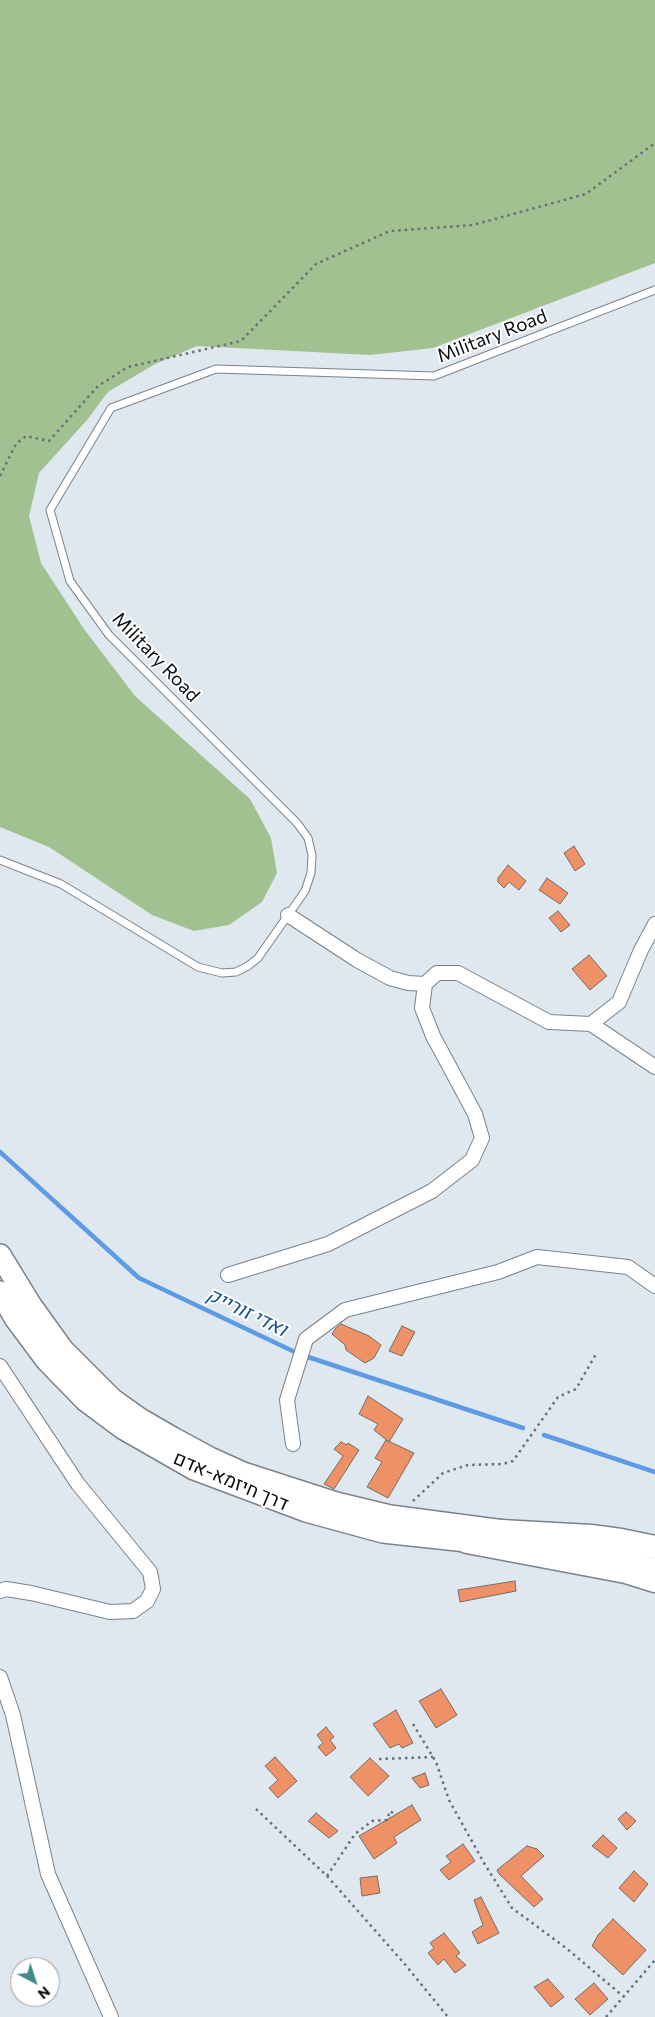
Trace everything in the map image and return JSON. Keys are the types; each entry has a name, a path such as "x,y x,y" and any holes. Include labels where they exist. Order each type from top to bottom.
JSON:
{"highway":[{"path":"501,1531 591,1536 655,1547"},
{"path":"467,1542 626,1572 655,1581"}],"main road":[{"name":"דרך חיזמא-אדם","path":"0,1255 30,1304 63,1350 112,1399 140,1419 210,1458 243,1473 336,1503 390,1516 501,1531 582,1539 655,1557"},
{"name":"דרך חיזמא-אדם","path":"0,1292 15,1318 47,1360 86,1400 124,1429 178,1460 232,1484 306,1511 383,1532 467,1542 580,1550 655,1569"}],"street":[{"path":"288,915 356,960 390,978 408,983 424,984 437,973 458,973 549,1022 591,1024 655,1067"},
{"path":"591,1024 618,1002 641,950 655,924"},
{"path":"228,1275 328,1244 432,1191 472,1160 482,1138 476,1114 433,1036 422,1008 424,984"},
{"path":"293,1444 287,1400 306,1339 345,1310 498,1272 537,1257 628,1268 655,1286"},
{"path":"0,1366 78,1484 150,1572 153,1589 147,1601 133,1611 110,1612 31,1593 6,1589 0,1591"},
{"path":"0,1677 14,1715 48,1874 111,2017"}],"lane":[{"name":"Military Road","path":"0,860 61,884 198,967 222,973 236,972 258,958 305,891 311,873 312,855 308,838 297,823 109,636 70,581 50,510 112,408 216,369 434,376 655,290"}],"path":[{"path":"0,476 16,444 26,436 49,441 98,386 128,368 241,341 316,264 390,231 472,225 586,194 655,143"},
{"path":"412,1501 444,1473 468,1465 503,1464 513,1461 558,1397 576,1389 596,1354"},
{"path":"414,1724 433,1757 449,1800 484,1863 512,1908 566,1948 624,1997"},
{"path":"379,1759 433,1757"},
{"path":"256,1809 327,1876 403,1962 448,2017"},
{"path":"327,1876 355,1834 372,1821 387,1820 390,1811 396,1815"},
{"path":"606,2017 655,1960"}],"green space":[{"path":"0,0 655,0 655,263 433,348 370,355 197,346 155,364 108,392 87,420 39,473 29,516 41,563 84,629 135,696 250,799 271,838 277,873 262,902 229,925 194,931 152,915 49,847 0,827"}],"building":[{"path":"574,846 585,864 575,871 564,853"},
{"path":"508,865 526,881 519,890 509,882 504,888 498,882 498,878"},
{"path":"547,878 568,893 560,904 539,890"},
{"path":"558,911 570,925 561,932 549,918"},
{"path":"589,955 607,976 590,990 572,969"},
{"path":"341,1324 369,1336 381,1345 374,1358 365,1363 346,1350 345,1345 332,1334"},
{"path":"402,1326 415,1332 402,1356 389,1351"},
{"path":"368,1396 403,1419 389,1442 374,1430 378,1424 359,1414"},
{"path":"386,1440 414,1453 388,1498 367,1487 382,1462 375,1458"},
{"path":"341,1442 347,1445 348,1443 359,1450 334,1489 324,1484 343,1456 334,1449"},
{"path":"515,1581 516,1591 460,1602 458,1590"},
{"path":"441,1689 457,1715 436,1728 419,1701"},
{"path":"396,1710 413,1743 402,1748 399,1744 390,1748 373,1724"},
{"path":"326,1727 334,1737 330,1740 336,1748 326,1756 318,1747 323,1743 317,1735"},
{"path":"275,1757 297,1781 278,1798 269,1788 278,1780 265,1766"},
{"path":"370,1758 389,1776 368,1796 350,1777"},
{"path":"425,1773 429,1785 420,1788 412,1778"},
{"path":"412,1805 421,1820 394,1837 397,1843 374,1859 359,1836"},
{"path":"626,1812 636,1821 627,1830 618,1819"},
{"path":"316,1813 338,1831 329,1838 308,1821"},
{"path":"603,1835 617,1848 608,1858 592,1846"},
{"path":"463,1844 475,1861 449,1880 440,1870 451,1862 446,1856"},
{"path":"527,1846 537,1849 544,1856 521,1876 543,1899 534,1907 497,1870"},
{"path":"634,1871 648,1884 634,1902 619,1888"},
{"path":"377,1876 380,1893 362,1896 360,1878"},
{"path":"481,1897 499,1933 478,1944 472,1932 483,1925 474,1900"},
{"path":"613,1919 646,1950 623,1975 592,1946 598,1935"},
{"path":"444,1933 460,1953 456,1956 466,1965 455,1973 444,1959 438,1965 428,1953 434,1948 430,1943"},
{"path":"548,1979 564,1997 551,2007 534,1987"},
{"path":"594,1983 608,1999 590,2015 575,1999"}],"waterway":[{"name":"ואדי זורייק","path":"0,1152 139,1278 299,1354 523,1428"},
{"name":"ואדי זורייק","path":"544,1435 655,1472"}]}
